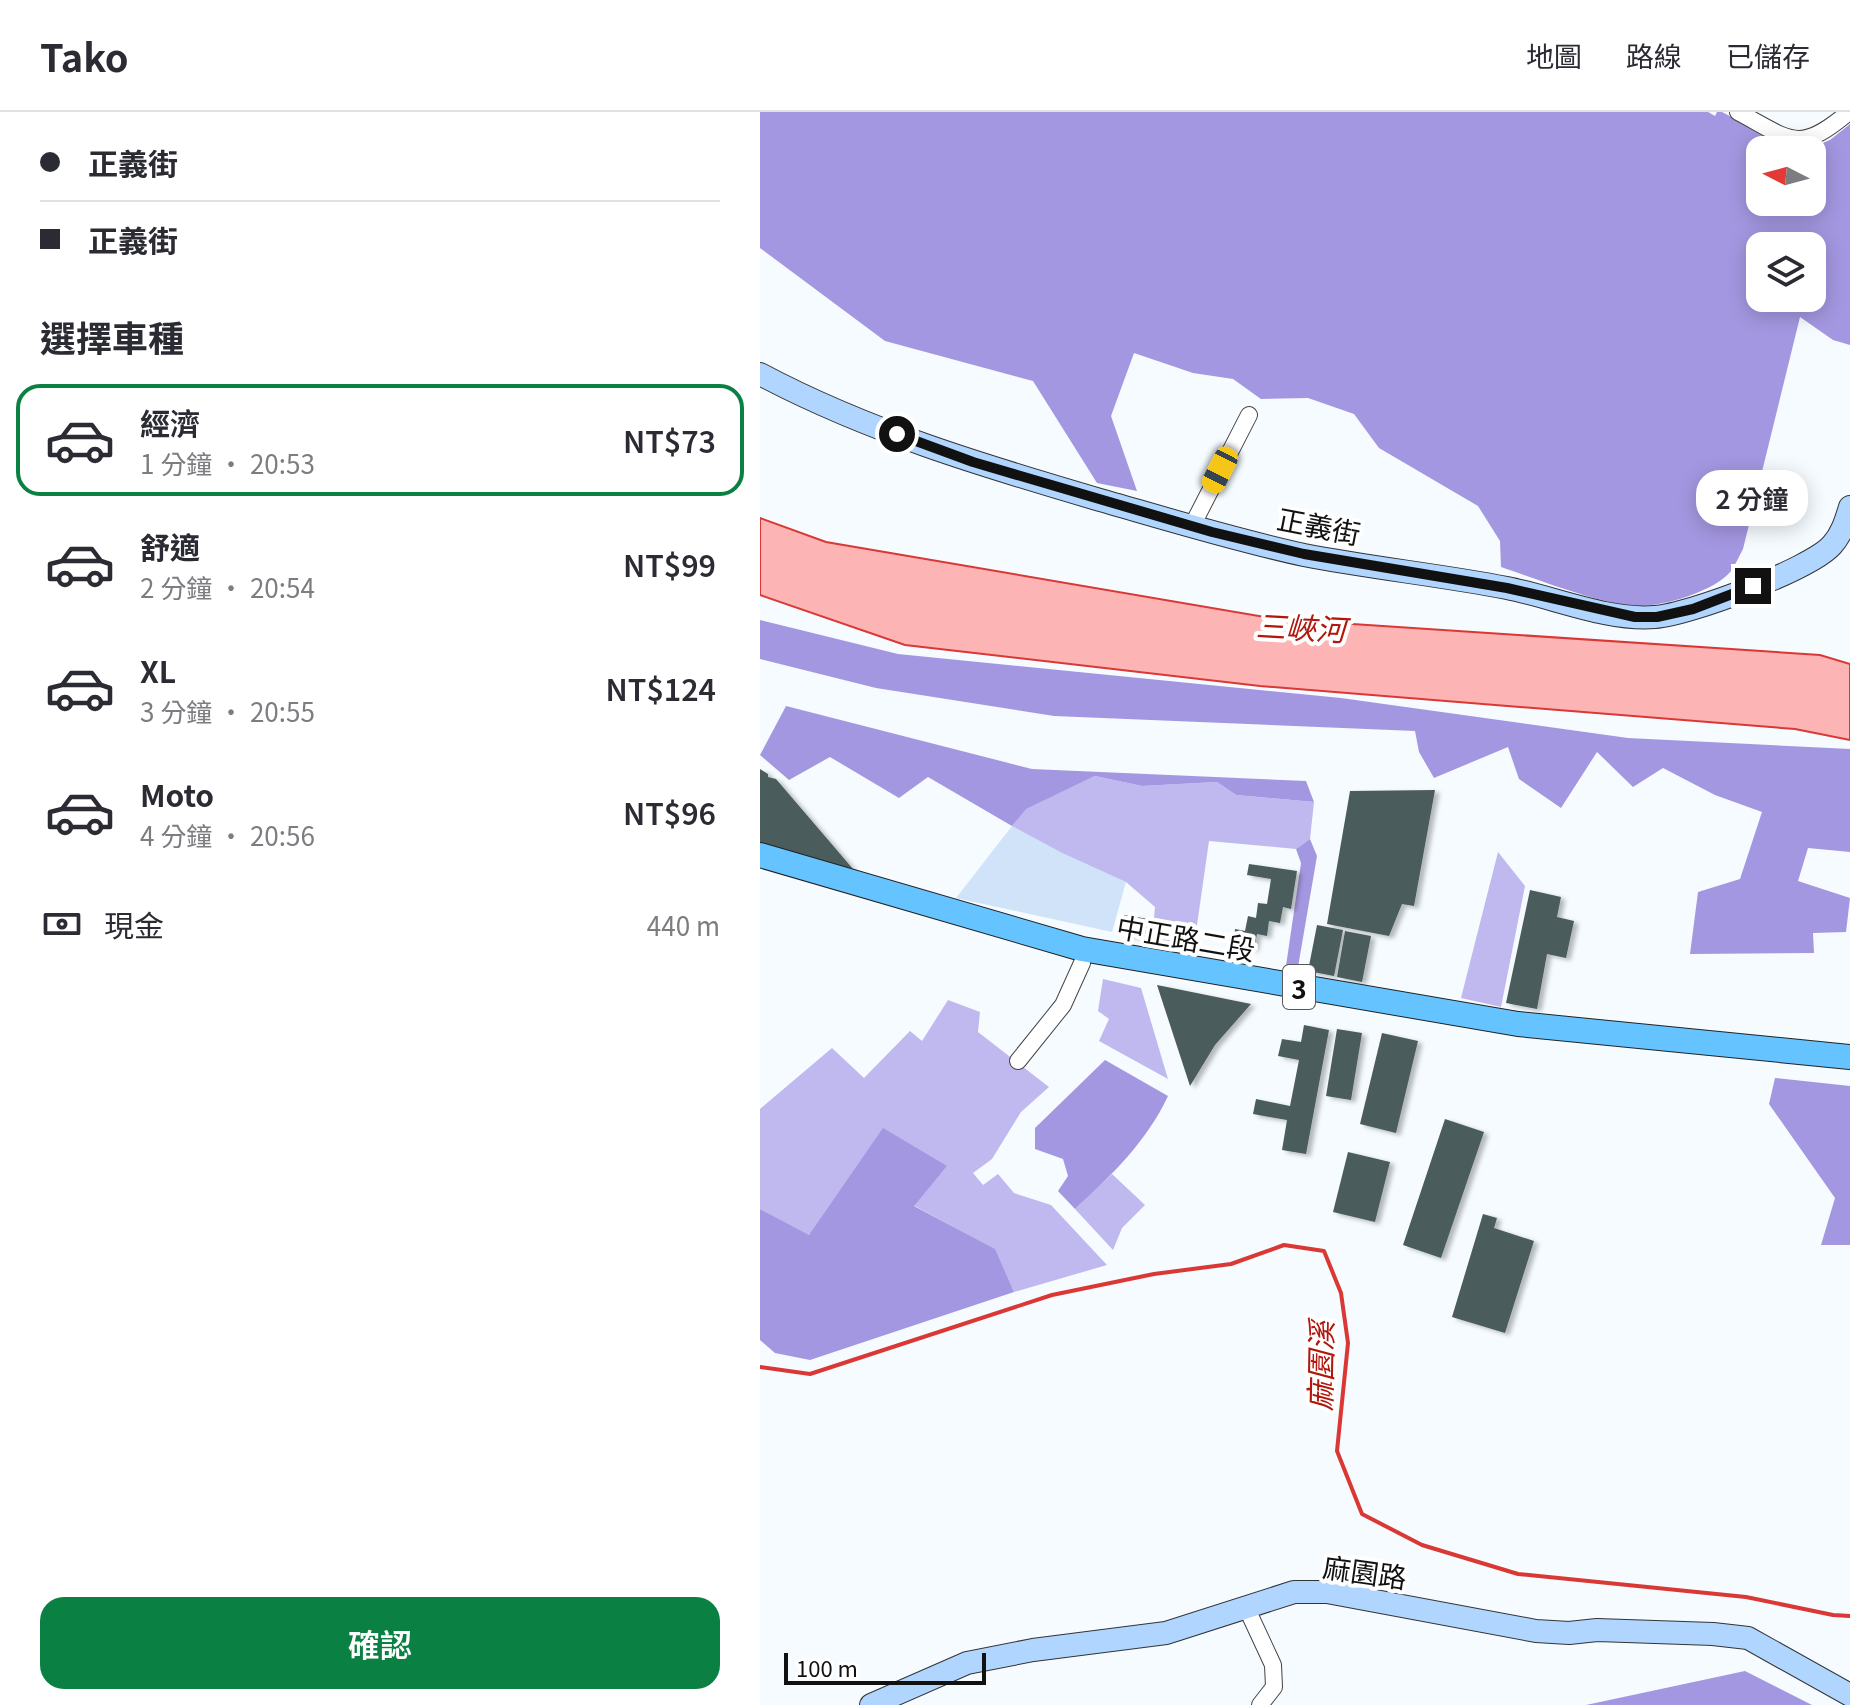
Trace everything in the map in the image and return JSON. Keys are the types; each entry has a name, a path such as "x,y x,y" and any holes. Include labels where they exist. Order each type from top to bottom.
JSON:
{"main road":[{"name":"中正路二段","path":"760,855 1082,949 1533,1026 1850,1057"},
{"name":"中正路二段","path":"760,871 1005,944 1082,963 1514,1039 1850,1073"}],"street":[{"path":"1738,112 1783,136 1805,141 1818,136 1849,112"},
{"name":"正義街","path":"760,374 806,399 935,448 1192,526 1304,554 1507,588 1635,617 1657,617 1693,609 1804,564 1832,545 1843,529 1850,507"},
{"path":"1192,526 1249,415"},
{"path":"1018,1061 1063,1005 1082,963"},
{"name":"麻園路","path":"871,1705 967,1663 1033,1650 1166,1633 1294,1592 1327,1592 1536,1631 1569,1633 1612,1630 1748,1638 1850,1695"},
{"path":"1247,1609 1273,1665 1274,1687 1260,1705"}],"shaded area":[{"path":"760,112 1708,112 1715,116 1717,112 1722,112 1768,136 1746,136 1746,216 1826,216 1826,142 1850,124 1850,345 1833,340 1800,317 1743,549 1724,578 1702,591 1675,600 1639,606 1608,602 1501,567 1500,541 1478,506 1379,448 1354,414 1308,398 1261,399 1233,379 1193,373 1134,353 1111,416 1137,491 1097,483 1033,381 885,341 760,248"},
{"path":"760,620 898,654 1341,698 1628,738 1850,749 1850,852 1808,848 1798,881 1850,898 1846,932 1813,933 1814,953 1690,954 1698,892 1740,879 1762,812 1715,795 1663,768 1633,787 1597,752 1561,808 1519,779 1508,747 1434,778 1419,752 1415,731 1054,716 876,688 760,659"},
{"path":"786,706 1032,769 1306,781 1314,802 1236,795 1217,782 1142,786 1095,776 1026,809 1012,826 928,777 899,798 830,757 789,780 760,755"},
{"path":"1095,776 1142,786 1217,782 1236,795 1314,802 1310,839 1296,849 1209,841 1194,946 1152,940 1155,907 1126,882 1012,826 1025,809"},
{"path":"1012,826 1126,882 1112,932 956,898"},
{"path":"1310,839 1317,856 1298,967 1286,966 1301,863 1296,849"},
{"path":"1498,852 1525,886 1501,1007 1461,998"},
{"path":"1103,979 1141,988 1168,1079 1099,1041 1109,1019 1098,1011"},
{"path":"948,1000 980,1012 978,1032 1049,1087 1021,1112 992,1159 973,1173 983,1185 998,1174 1014,1193 1051,1205 1107,1265 1014,1292 994,1249 913,1205 947,1166 808,1235 760,1209 760,1109 832,1048 864,1078 910,1031 922,1041"},
{"path":"1105,1060 1168,1096 1139,1143 1075,1209 1058,1191 1068,1176 1063,1159 1035,1149 1035,1128"},
{"path":"1775,1078 1850,1086 1850,1245 1821,1245 1835,1198 1769,1104"},
{"path":"883,1128 947,1166 914,1206 995,1249 1014,1292 810,1360 775,1353 760,1340 760,1209 809,1235"},
{"path":"1112,1174 1145,1205 1122,1228 1113,1250 1075,1209"},
{"path":"1745,1671 1812,1705 1586,1705"}],"water":[{"name":"三峽河","path":"760,518 826,542 1277,619 1820,655 1850,664 1850,740 1795,729 1260,686 905,645 760,595"}],"building":[{"path":"760,769 768,777 776,779 853,869 760,844"},
{"path":"1435,790 1414,906 1402,904 1389,936 1327,924 1350,791"},
{"path":"1249,864 1297,871 1291,909 1283,907 1280,923 1269,921 1267,936 1257,934 1254,949 1233,946 1235,929 1245,931 1248,916 1256,918 1258,903 1267,904 1271,879 1247,875"},
{"path":"1530,890 1561,897 1557,917 1574,921 1566,958 1547,954 1537,1009 1506,1003"},
{"path":"1124,915 1154,920 1152,940 1122,934"},
{"path":"1317,925 1343,930 1334,976 1308,971"},
{"path":"1345,931 1371,936 1362,982 1337,977"},
{"path":"1157,985 1251,1004 1215,1045 1190,1086"},
{"path":"1304,1025 1329,1030 1306,1154 1282,1150 1287,1120 1253,1114 1256,1099 1290,1106 1299,1060 1278,1056 1282,1039 1301,1042"},
{"path":"1337,1029 1362,1033 1351,1100 1326,1096"},
{"path":"1382,1033 1418,1041 1396,1133 1360,1124"},
{"path":"1445,1119 1484,1132 1441,1258 1403,1245"},
{"path":"1348,1152 1390,1162 1375,1222 1333,1212"},
{"path":"1483,1214 1497,1218 1494,1228 1534,1241 1505,1333 1452,1317"}],"waterway":[{"name":"麻園溪","path":"760,1367 810,1374 1052,1295 1154,1274 1231,1264 1284,1245 1324,1251 1341,1293 1348,1343 1337,1451 1362,1514 1422,1545 1518,1574 1746,1597 1850,1616"}],"route":[{"path":"897,434 973,462 1212,532 1304,554 1507,588 1612,613 1657,617 1693,609 1753,586"}]}
